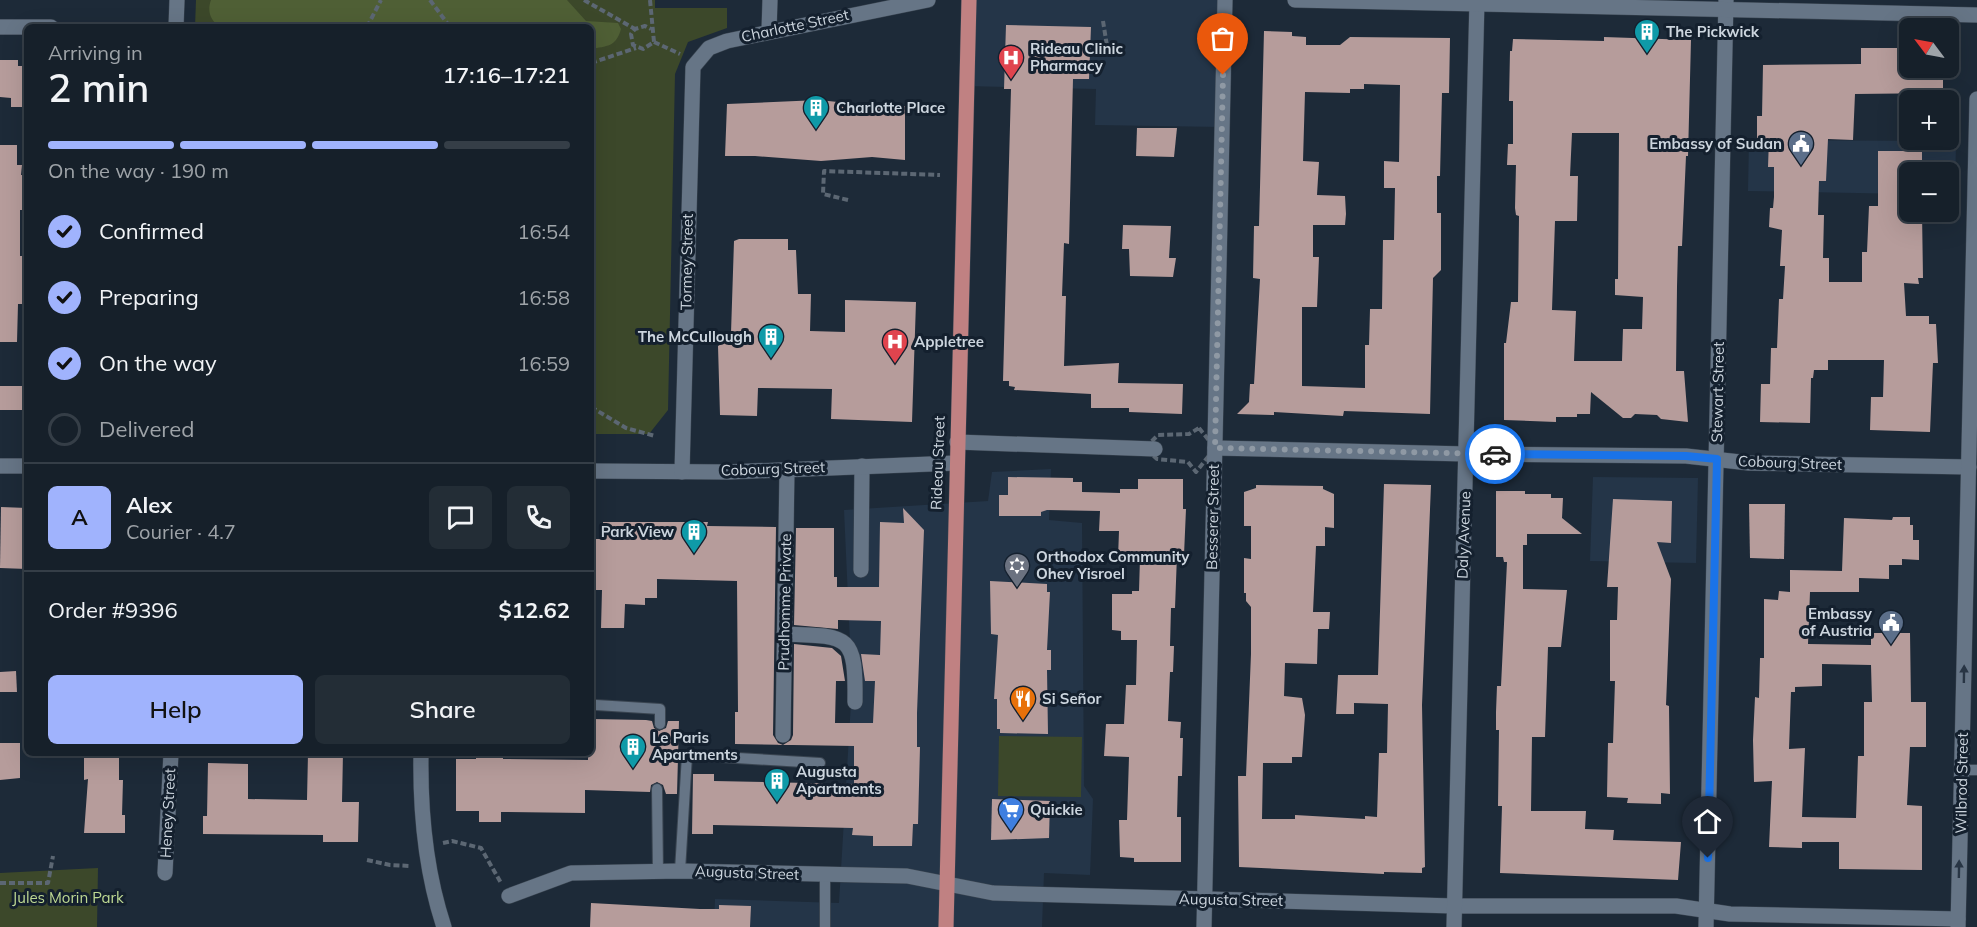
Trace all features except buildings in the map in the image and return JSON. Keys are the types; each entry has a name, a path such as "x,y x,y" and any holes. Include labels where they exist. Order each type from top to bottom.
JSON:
{"main road":[{"name":"Rideau Street","path":"946,927 969,0"}],"street":[{"path":"176,24 177,0"},
{"path":"769,31 770,0"},
{"name":"Charlotte Street","path":"699,59 713,45 769,31 928,0"},
{"name":"Besserer Street","path":"1204,927 1226,0"},
{"path":"1294,0 1726,5 1977,15"},
{"name":"Daly Avenue","path":"1454,927 1477,2"},
{"name":"Stewart Street","path":"1706,927 1726,5"},
{"path":"0,27 24,27"},
{"name":"Tormey Street","path":"682,472 691,78 699,59"},
{"name":"Wilbrod Street","path":"1958,923 1969,770 1969,467 1977,99"},
{"path":"957,442 1150,448"},
{"name":"Cobourg Street","path":"1215,448 1686,456 1749,463 1969,467"},
{"name":"Cobourg Street","path":"594,471 682,472 956,463"},
{"path":"0,466 24,466"},
{"path":"861,570 862,466"},
{"name":"Prudhomme Private","path":"783,735 787,469"},
{"path":"784,634 834,637 847,646 855,660 855,702"},
{"name":"Heney Street","path":"165,873 171,756"},
{"path":"421,756 424,845 434,896 444,927"},
{"name":"Augusta Street","path":"509,896 571,873 680,871 907,876 993,893 1454,906 1676,906 1730,914 1958,923"}],"lane":[{"path":"596,705 660,709 660,724"},
{"path":"680,871 687,755 820,764"},
{"path":"657,789 658,873"},
{"path":"825,875 825,927"}],"path":[{"path":"369,24 381,0"},
{"path":"430,0 448,24"},
{"path":"584,0 635,29 645,26 651,29"},
{"path":"650,0 654,42"},
{"path":"1103,21 1107,46"},
{"path":"635,29 631,39 636,48"},
{"path":"594,62 636,48 646,49 654,42"},
{"path":"654,42 699,59"},
{"path":"848,200 823,194 824,171 940,175"},
{"path":"594,409 626,428 655,436"},
{"path":"1199,428 1215,448 1196,472 1188,462 1157,459 1150,448 1158,435 1189,434 1199,428"},
{"path":"424,845 452,842 482,848 509,896"},
{"path":"0,883 48,883 52,856"},
{"path":"367,860 398,864"}],"shaded area":[{"path":"969,0 1225,0 1222,127 1095,125 1096,89 966,86"},
{"name":"Embassy of Sudan","path":"1749,140 1899,141 1899,150 1956,150 1956,162 1899,162 1899,194 1748,191"},
{"path":"1051,469 1049,520 1082,523 1084,786 1093,799 1090,875 1044,873 1042,927 714,927 715,899 839,903 852,686 844,510 988,501 992,472"},
{"path":"1593,477 1698,478 1696,563 1590,561"}],"green space":[{"path":"196,0 655,0 655,8 727,8 727,28 688,42 675,74 668,410 649,434 594,434 594,24 195,24"},
{"path":"211,0 567,0 586,21 618,23 621,29 614,42 594,48 594,24 217,24 210,15"},
{"path":"999,736 1082,737 1081,797 998,796"},
{"name":"Jules Morin Park","path":"98,868 97,927 0,927 0,873"}],"way so far":[{"path":"1223,75 1215,448 1495,454"}],"place":[{"name":"The Pickwick","path":"1647,55"},
{"name":"Rideau Clinic Pharmacy","path":"1011,81"},
{"name":"Charlotte Place","path":"816,131"},
{"name":"Embassy of Sudan","path":"1801,167"},
{"name":"The McCullough","path":"771,360"},
{"name":"Appletree","path":"895,365"},
{"name":"Park View","path":"694,555"},
{"name":"Orthodox Community Ohev Yisroel","path":"1017,589"},
{"name":"Embassy of Austria","path":"1891,646"},
{"name":"Si Señor","path":"1023,722"},
{"name":"Le Paris Apartments","path":"633,770"},
{"name":"Augusta Apartments","path":"777,804"},
{"name":"Quickie","path":"1011,833"}],"route":[{"path":"1495,454 1686,456 1717,459 1708,858"}]}
